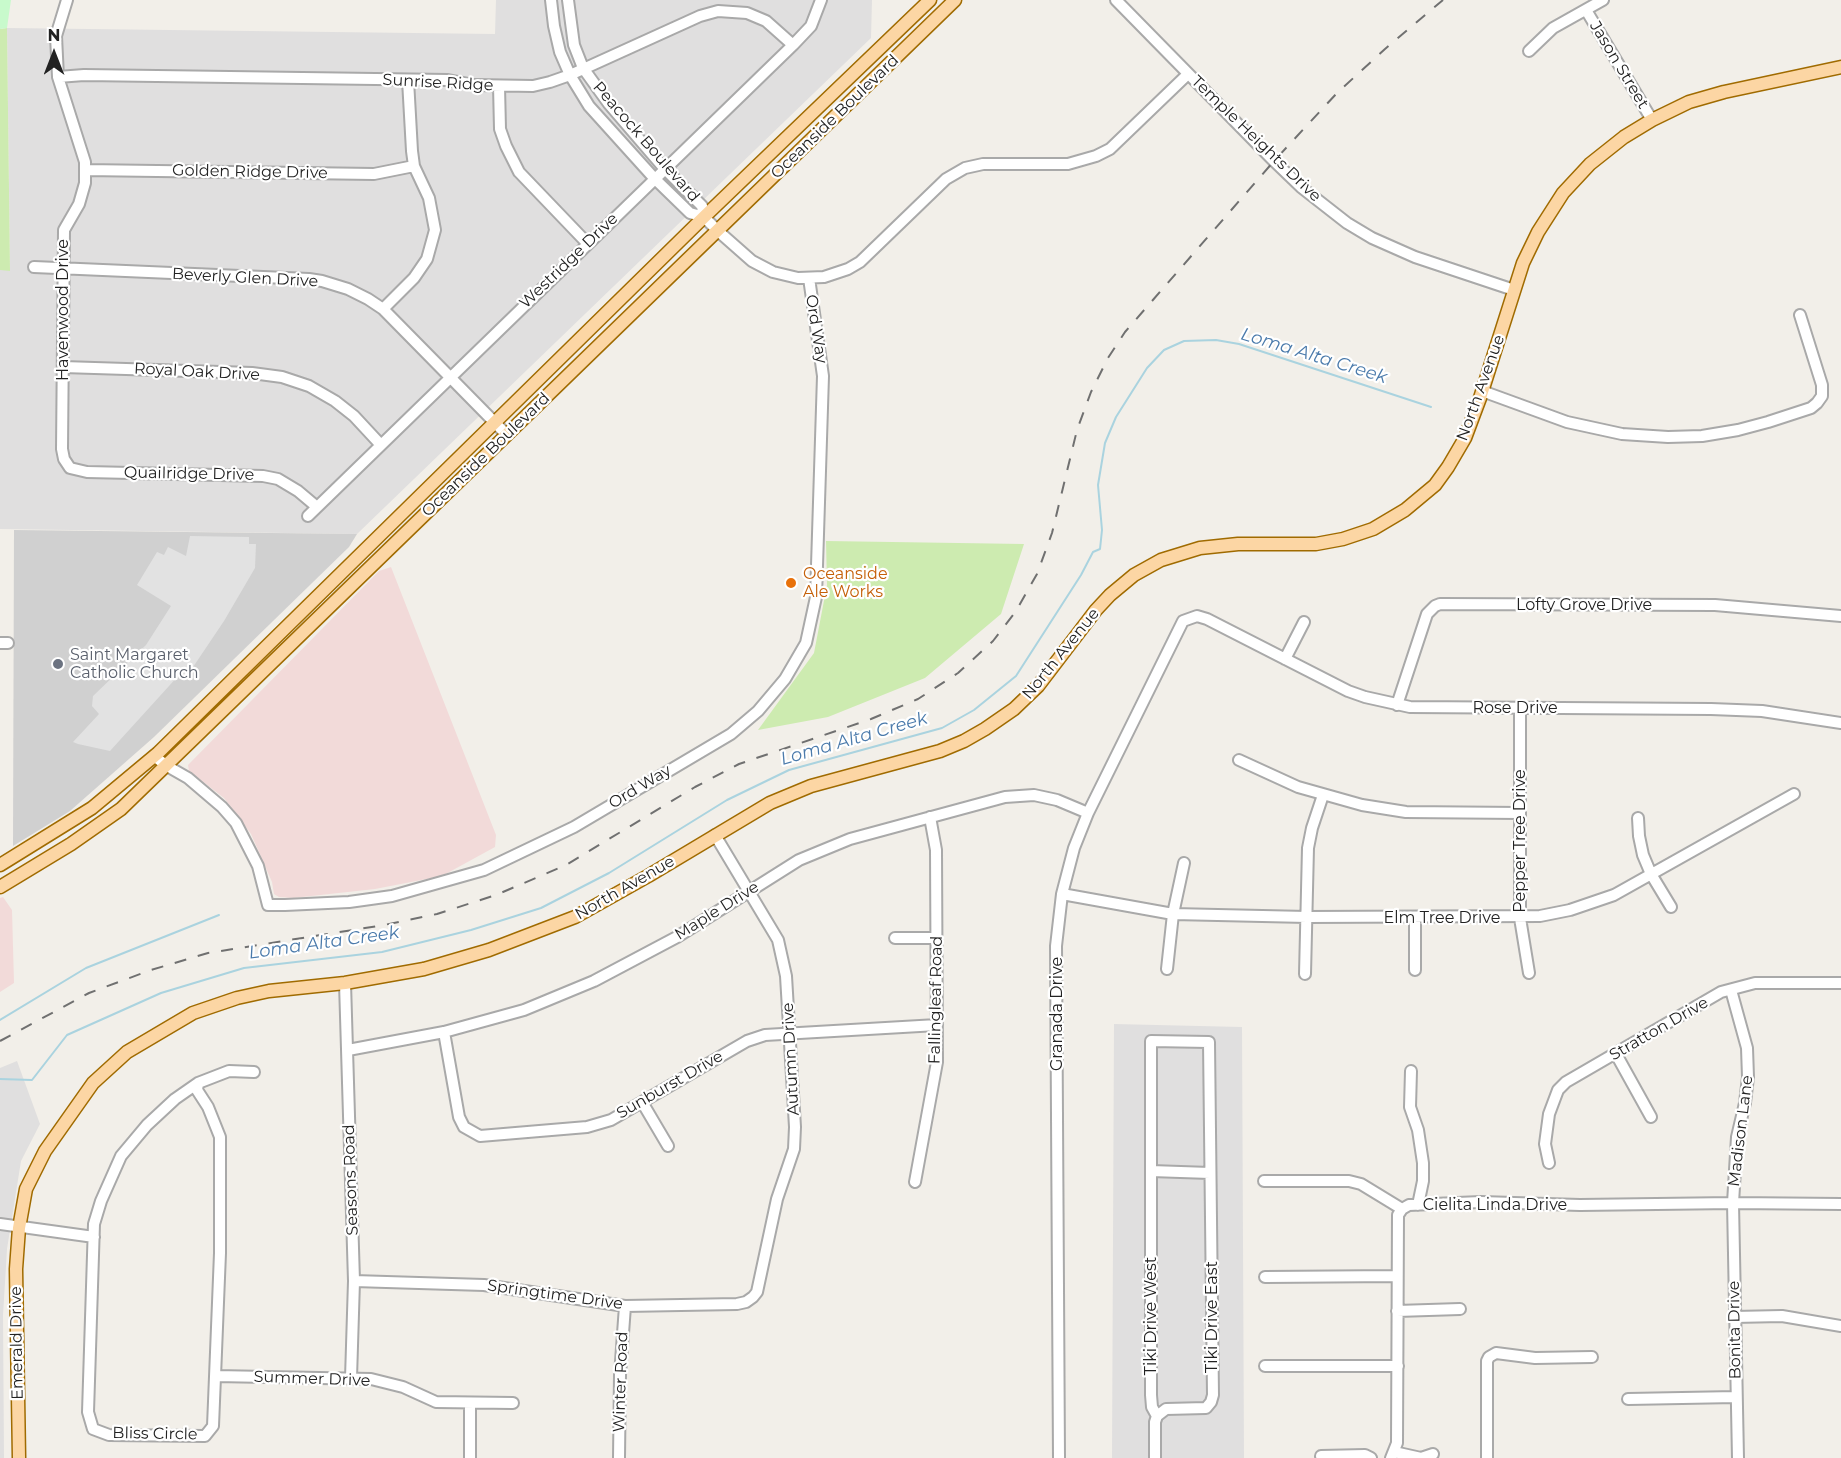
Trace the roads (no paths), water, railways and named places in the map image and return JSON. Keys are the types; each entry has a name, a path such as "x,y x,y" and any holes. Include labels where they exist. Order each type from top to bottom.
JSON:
{"main road":[{"name":"Oceanside Boulevard","path":"0,865 92,808 154,756 704,217 930,0"},
{"name":"Oceanside Boulevard","path":"0,887 72,844 121,809 955,0"},
{"name":"North Avenue","path":"19,1228 26,1189 45,1151 93,1083 127,1052 193,1013 237,998 269,991 345,983 424,969 478,953 575,917 770,803 811,786 940,751 985,729 1014,709 1038,686 1110,595 1134,575 1161,560 1200,548 1238,544 1316,544 1343,539 1381,524 1405,510 1434,484 1448,467 1465,438 1527,255 1563,193 1590,164 1624,137 1689,102 1724,92 1841,67"},
{"name":"Emerald Drive","path":"19,1228 16,1269 19,1458"}],"street":[{"name":"Havenwood Drive","path":"67,0 56,36 58,77 85,162 85,183 79,204 64,230 62,449 64,459 70,468 87,472"},
{"name":"Peacock Boulevard","path":"551,0 558,43 570,75 589,105 654,178 690,213 704,217 752,261 773,272 798,278 824,277 848,269 860,262 946,179 965,168 983,164 1068,164 1096,156 1110,149 1188,74"},
{"name":"Peacock Boulevard","path":"568,0 574,45 583,69 609,104 664,168 702,206 704,217"},
{"name":"Westridge Drive","path":"308,516 793,45 811,26 821,0"},
{"name":"Temple Heights Drive","path":"1116,0 1301,187 1347,223 1372,238 1415,257 1514,290"},
{"path":"1529,51 1553,28 1602,0"},
{"name":"Jason Street","path":"1586,10 1652,120"},
{"name":"Sunrise Ridge","path":"58,77 84,75 448,80 474,85 533,86 570,75 700,16 718,11 737,11 766,21 793,45"},
{"path":"383,309 414,278 427,259 435,230 429,198 414,166 411,151 408,80"},
{"path":"499,86 500,129 519,172 588,244"},
{"name":"Golden Ridge Drive","path":"85,170 374,174 414,166"},
{"name":"Beverly Glen Drive","path":"34,267 309,279 348,289 383,309 506,434"},
{"name":"Ord Way","path":"154,756 166,766 188,778 222,807 236,823 258,866 268,905 349,902 392,896 484,870 574,827 732,734 758,711 785,679 806,643 816,597 823,375 808,278"},
{"path":"1482,391 1568,422 1622,434 1668,437 1702,436 1737,430 1811,408 1822,396 1822,385 1800,315"},
{"name":"Royal Oak Drive","path":"63,367 252,373 282,377 309,386 335,401 354,416 380,444"},
{"name":"Quailridge Drive","path":"87,472 263,476 278,479 298,491 317,507"},
{"name":"Lofty Grove Drive","path":"1397,705 1427,614 1434,606 1440,604 1715,605 1841,615"},
{"name":"Granada Drive","path":"1059,1458 1056,946 1062,894 1074,848 1088,813 1183,621 1197,616 1207,619"},
{"name":"Rose Drive","path":"1207,619 1348,691 1397,705 1410,707 1743,710 1841,723"},
{"path":"1285,659 1304,622"},
{"name":"Pepper Tree Drive","path":"1520,708 1520,918 1529,973"},
{"path":"1239,760 1298,787 1362,806 1406,812 1520,813"},
{"name":"Elm Tree Drive","path":"1062,894 1173,914 1307,917 1520,918 1540,916 1570,910 1614,895 1794,794"},
{"name":"Maple Drive","path":"348,1050 444,1032 524,1010 594,981 676,937 799,860 850,839 1005,797 1034,795 1057,800 1088,813"},
{"path":"1305,974 1308,848 1323,795"},
{"name":"Fallingleaf Road","path":"915,1182 937,1062 936,850 930,817"},
{"path":"1638,818 1643,855 1651,874 1671,907"},
{"name":"Autumn Drive","path":"715,835 778,940 786,976 795,1127 794,1149 777,1199 757,1292 753,1297"},
{"path":"1167,969 1173,914 1184,863"},
{"path":"1415,917 1415,970"},
{"path":"895,938 937,938"},
{"name":"Seasons Road","path":"345,983 354,1281 351,1377"},
{"name":"Stratton Drive","path":"1549,1163 1545,1144 1549,1114 1558,1090 1566,1082 1721,992 1755,983 1841,983"},
{"name":"Madison Lane","path":"1731,990 1747,1048 1748,1077 1737,1137 1733,1203"},
{"name":"Sunburst Drive","path":"444,1032 459,1117 464,1127 480,1136 587,1127 611,1120 747,1041 765,1035 937,1025"},
{"name":"Tiki Drive West","path":"1155,1458 1157,1416 1152,1407 1151,1395 1151,1041 1209,1042 1210,1173"},
{"path":"1616,1054 1651,1117"},
{"name":"Bliss Circle","path":"198,1083 196,1090 207,1107 220,1137 220,1253 213,1426 205,1436 109,1435 93,1429 88,1412 94,1224 101,1202 121,1156 175,1099 198,1083 229,1071 254,1072"},
{"path":"1411,1071 1410,1107 1418,1130 1423,1163 1423,1181 1418,1205"},
{"path":"642,1102 668,1146"},
{"path":"1151,1171 1210,1173"},
{"name":"Tiki Drive East","path":"1157,1416 1166,1409 1206,1408 1211,1402 1210,1173"},
{"path":"1264,1181 1349,1181 1361,1184 1402,1209"},
{"name":"Cielita Linda Drive","path":"1392,1455 1397,1443 1398,1215 1402,1209 1418,1205 1481,1202 1580,1206 1733,1203 1841,1204"},
{"name":"Bonita Drive","path":"1733,1203 1738,1458"},
{"path":"0,1224 94,1237"},
{"path":"1265,1277 1397,1276"},
{"name":"Springtime Drive","path":"354,1281 484,1284 625,1306 737,1304 753,1297"},
{"name":"Winter Road","path":"619,1458 620,1375 625,1306"},
{"path":"1397,1311 1460,1309"},
{"path":"1734,1317 1782,1316 1841,1326"},
{"path":"1487,1458 1487,1360 1489,1357 1496,1353 1535,1358 1592,1358"},
{"path":"1265,1366 1398,1366"},
{"name":"Summer Drive","path":"216,1376 351,1377 371,1379 403,1387 436,1402 513,1403"},
{"path":"1628,1400 1737,1397"},
{"path":"470,1403 470,1458"},
{"path":"1392,1455 1421,1458 1433,1454"},
{"path":"1321,1456 1365,1455 1371,1458"}],"waterway":[{"name":"Loma Alta Creek","path":"0,1079 32,1080 67,1035 161,993 244,968 382,952 471,930 541,908 609,873 727,800 789,770 942,728 974,710 1016,676 1081,575 1093,552 1100,549 1102,530 1098,485 1105,443 1116,417 1147,368 1164,350 1184,341 1216,340 1239,344 1431,407"},
{"path":"0,1020 86,968 219,915"}],"railway":[{"path":"0,1041 89,993 151,970 208,953 384,925 437,914 496,895 566,865 695,787 739,764 871,719 918,699 958,673 993,641 1016,611 1037,574 1052,533 1077,430 1091,392 1108,358 1125,332 1274,161 1337,93 1443,0"}],"place":[{"name":"Oceanside Ale Works","path":"791,583"},
{"name":"Saint Margaret Catholic Church","path":"58,664"}]}
